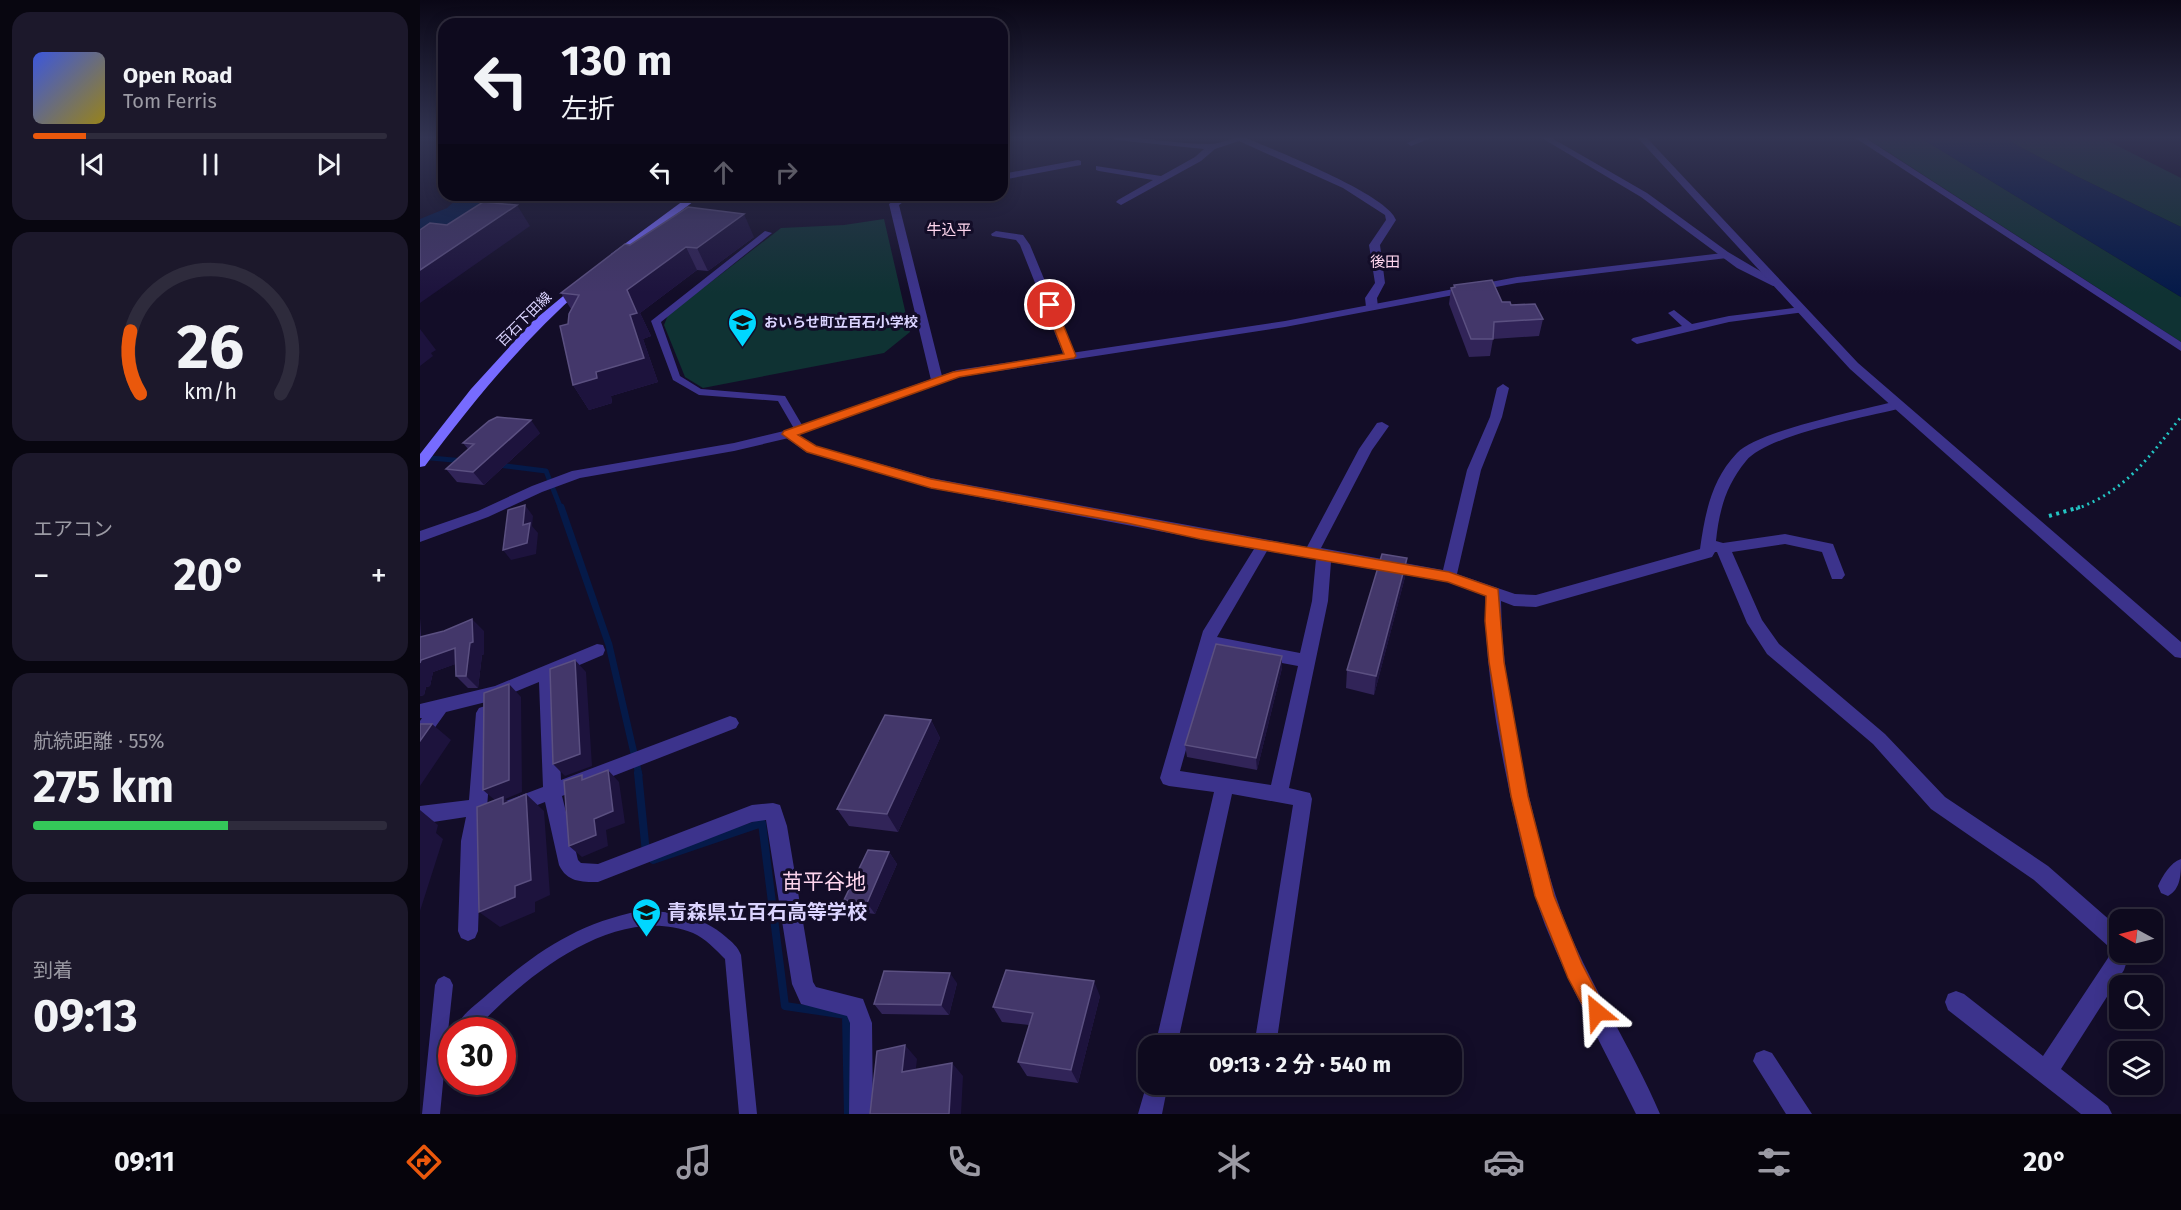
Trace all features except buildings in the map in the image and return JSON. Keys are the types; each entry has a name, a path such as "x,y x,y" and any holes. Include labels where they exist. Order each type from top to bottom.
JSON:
{"main road":[{"path":"605,264 689,201"},
{"name":"百石下田線","path":"420,463 448,425 508,356 589,278"}],"street":[{"path":"1121,202 1144,189"},
{"path":"1351,189 1389,214 1391,220 1381,231 1374,244 1380,283 1371,298 1372,307"},
{"path":"1633,189 1679,219 1723,256 1753,274 1777,284"},
{"path":"1689,189 1854,366 2181,652"},
{"path":"1938,189 2181,347"},
{"path":"899,201 894,204 937,380"},
{"path":"996,234 1019,237 1025,245 1070,356"},
{"path":"420,537 483,514 537,489 577,474 734,447 794,432 937,380 981,369 1262,327 1517,280 1723,256"},
{"path":"1637,340 1729,319 1801,310"},
{"path":"1674,313 1689,327"},
{"path":"1449,577 1474,470 1496,417 1503,388"},
{"path":"1897,405 1780,436 1761,443 1742,456 1719,491 1712,513 1716,546 1758,629 1773,649 1879,739 1938,803 2041,873 2109,933"},
{"path":"1278,794 1320,601 1318,553 1366,449 1382,426"},
{"path":"794,432 811,449 931,483 1449,577 1514,600 1536,601 1574,592 1642,570 1707,554 1716,546 1785,538 1828,548 1837,575"},
{"path":"1263,544 1211,630 1169,778 1303,799 1267,1035"},
{"path":"1493,593 1492,621 1515,776 1544,896 1575,971 1648,1114"},
{"path":"1208,642 1306,661"},
{"path":"420,711 486,695 597,650"},
{"path":"547,671 552,792 569,865 577,872 598,873 752,814 773,811 804,984 809,996 855,1007 861,1023 861,1114"},
{"path":"468,931 471,841 477,814 486,695"},
{"path":"420,735 440,706"},
{"path":"420,815 477,814 552,792 730,723"},
{"path":"1168,1035 1225,785"},
{"path":"2168,886 2181,868"},
{"path":"2046,1072 2117,963"},
{"path":"1956,1002 2100,1114"},
{"path":"1764,1061 1800,1114"},
{"path":"1150,1114 1154,1095"}],"lane":[{"path":"768,233 656,321 676,378 699,392 781,398 794,432"},
{"path":"478,1017 515,981 556,951 597,929 639,919 672,919 694,925 716,937 733,955 748,1114"},
{"path":"431,1114 444,986"},
{"path":"435,1070 438,1066"}],"path":[{"path":"2031,521 2074,509 2111,493 2145,462 2181,417"}],"green space":[{"path":"1945,189 2004,189 2181,297 2181,342"},
{"path":"2103,189 2181,189 2181,227"},
{"path":"884,219 910,332 884,353 703,388 685,377 664,325 668,315 781,228 844,225"}],"water":[{"path":"2004,189 2103,189 2181,227 2181,297"}],"waterway":[{"path":"420,228 456,213 469,201"},
{"path":"420,457 464,461"},
{"path":"498,465 546,471 561,509"},
{"path":"561,507 609,645 639,775"},
{"path":"638,773 646,853"},
{"path":"653,860 762,823 785,1006 846,1015 848,1114"}],"place":[{"name":"おいらせ町立百石小学校","path":"743,348"},
{"name":"青森県立百石高等学校","path":"646,938"}],"district":[{"name":"牛込平","path":"949,230"},
{"name":"後田","path":"1385,262"},
{"name":"苗平谷地","path":"824,882"}],"route":[{"path":"1050,305 1070,356 957,374 788,434 811,449 931,483 1127,518 1200,534 1449,577 1493,593 1492,621 1515,776 1544,896 1575,971 1597,1012"}]}
